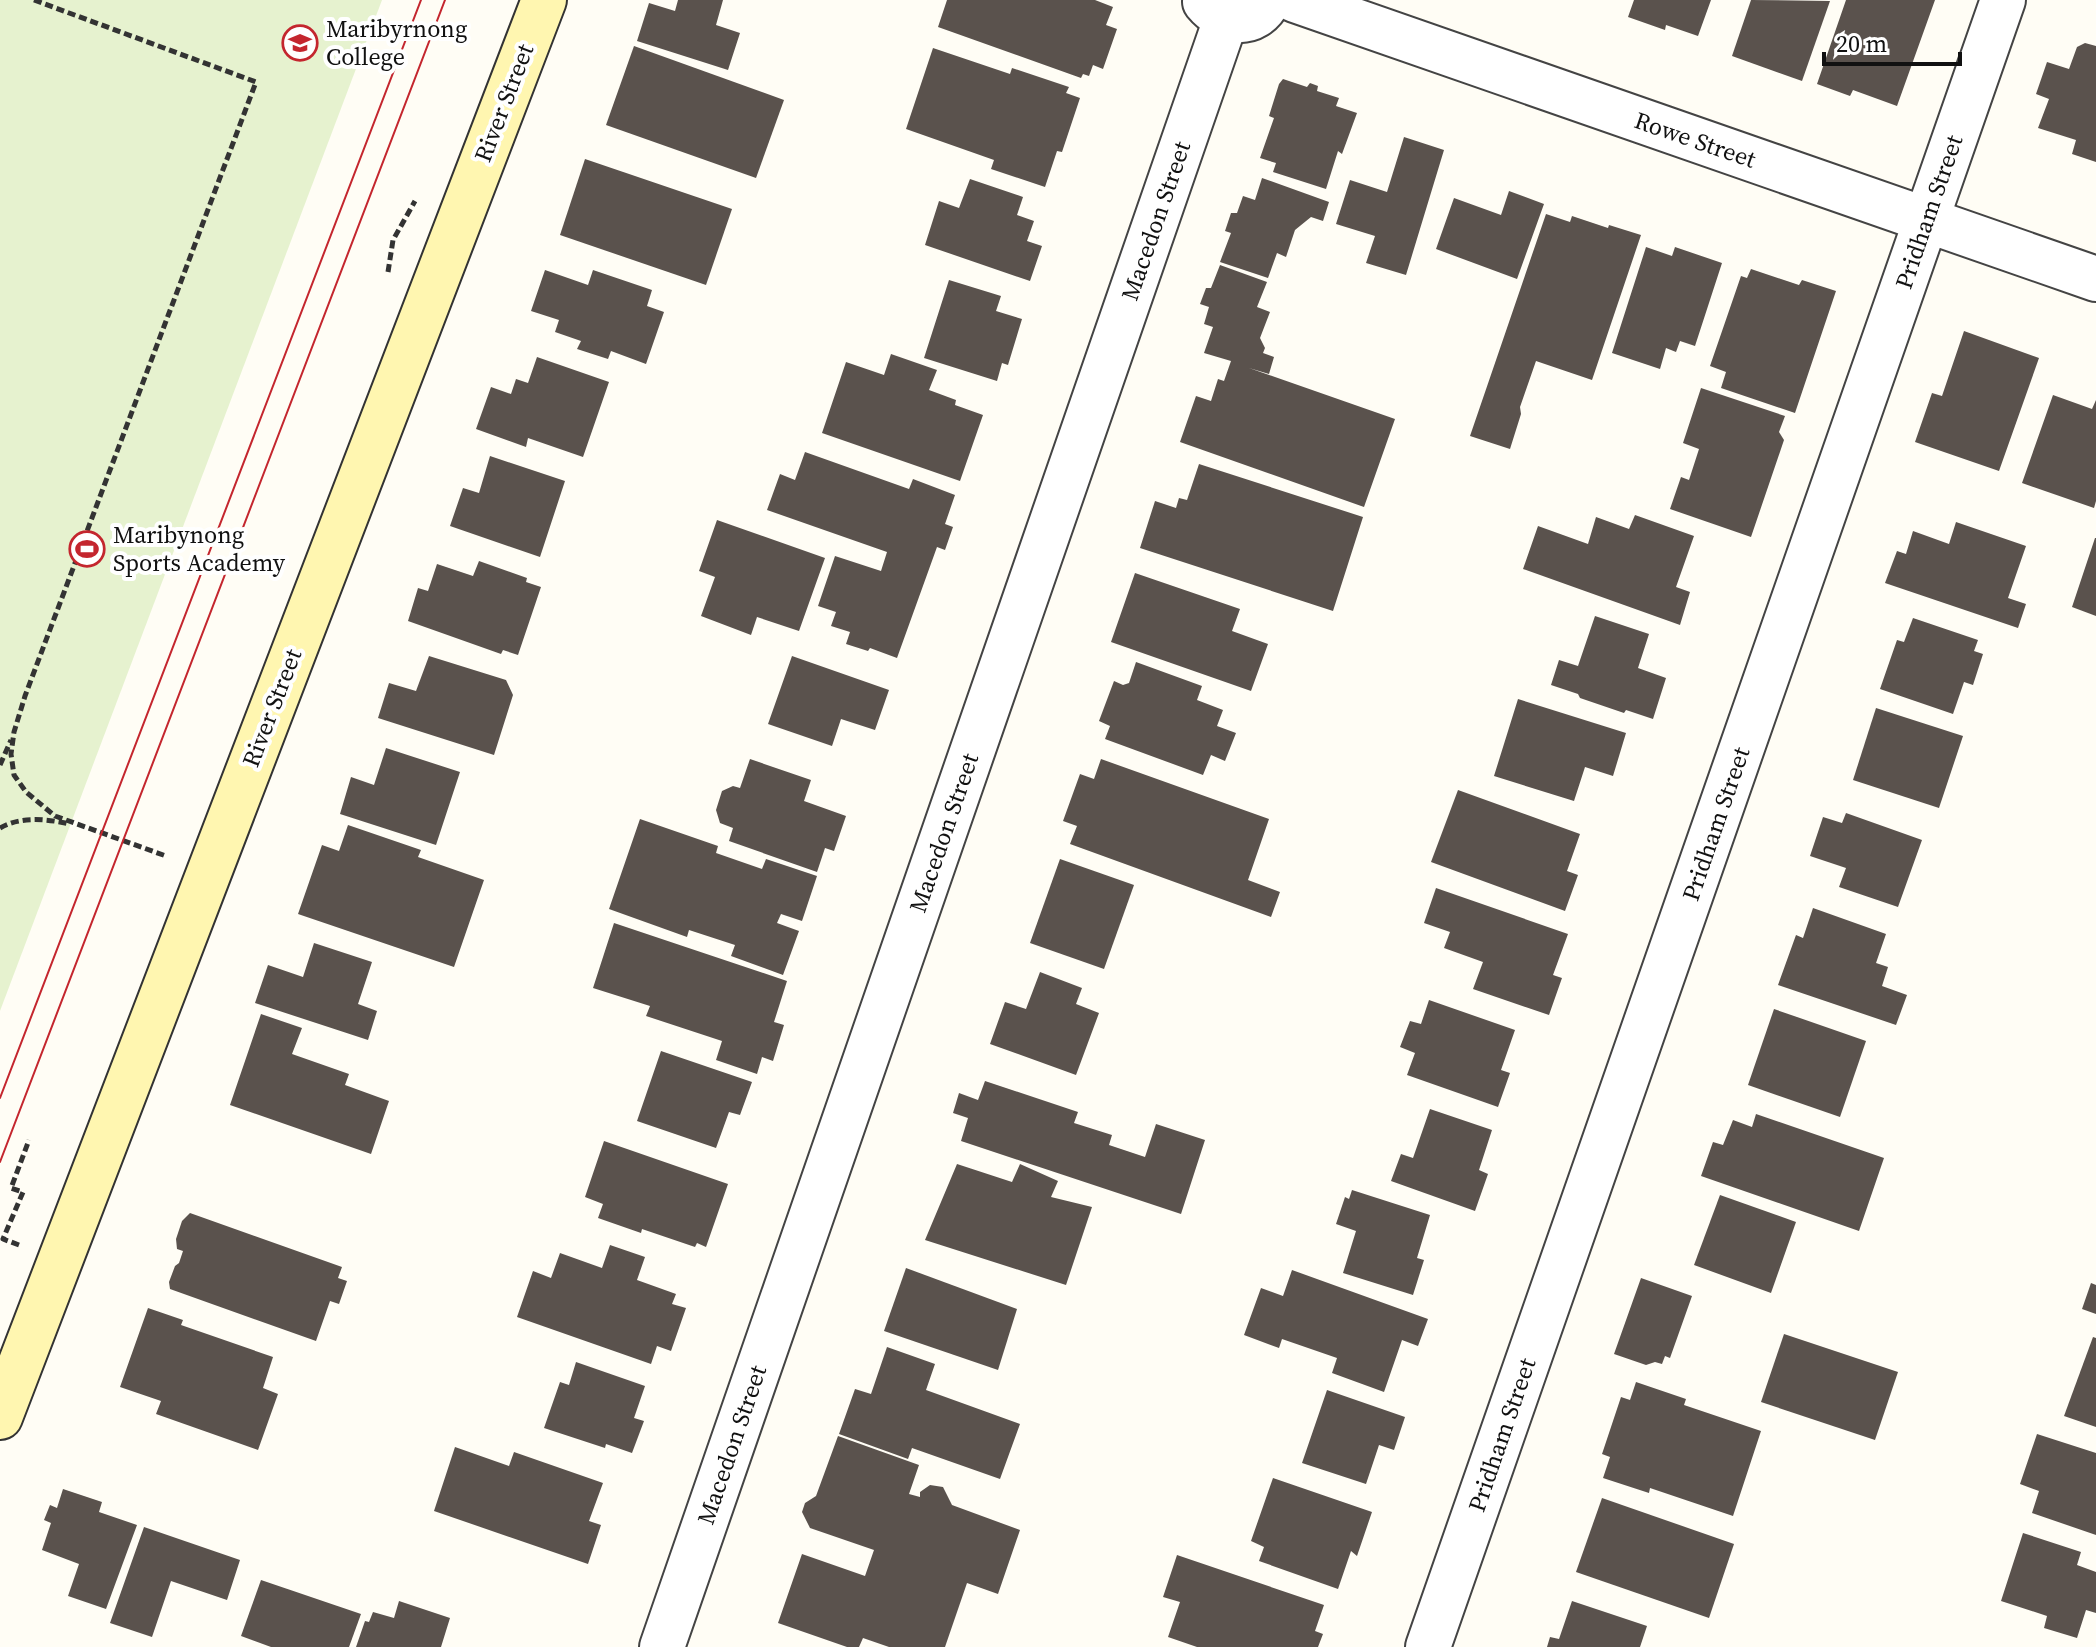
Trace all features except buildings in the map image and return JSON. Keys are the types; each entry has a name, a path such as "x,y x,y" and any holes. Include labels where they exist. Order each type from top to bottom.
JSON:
{"street":[{"name":"River Street","path":"0,1417 544,0"},
{"path":"1215,9 1241,20 1255,16 1267,6 1269,0"},
{"name":"Rowe Street","path":"1295,0 2096,279"},
{"name":"Pridham Street","path":"1428,1647 2003,0"},
{"name":"Macedon Street","path":"662,1647 1215,9"}],"path":[{"path":"0,765 256,82 34,0"},
{"path":"14,732 11,754 14,775 26,792 55,816 171,858"},
{"path":"0,828 12,821 50,820 102,832"},
{"path":"19,1245 3,1239 23,1192 11,1188 29,1140"}],"green space":[{"name":"Maribynong Sports Academy","path":"0,0 382,0 0,1011"}],"tram line":[{"path":"0,1098 421,0"},
{"path":"0,1162 445,0"}],"place":[{"name":"Maribyrnong College","path":"300,43"},
{"name":"Maribynong Sports Academy","path":"87,549"}]}
